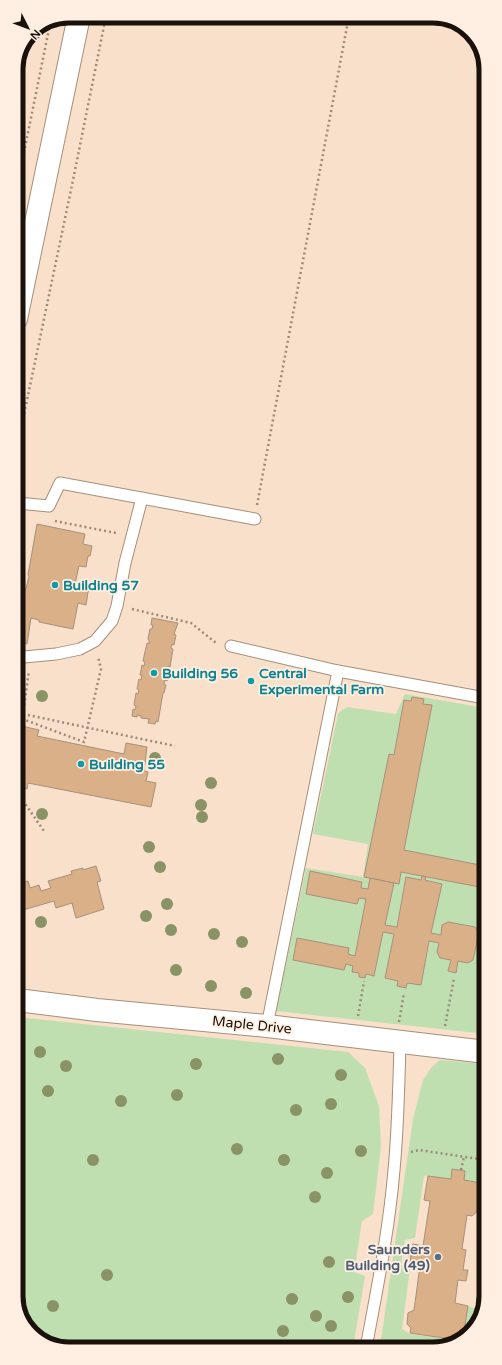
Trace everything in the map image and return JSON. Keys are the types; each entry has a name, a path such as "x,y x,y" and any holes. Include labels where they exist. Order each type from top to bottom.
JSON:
{"street":[{"path":"23,246 77,23"},
{"name":"Maple Drive","path":"23,1001 97,1010 268,1026 399,1035 479,1051"}],"lane":[{"path":"23,504 49,506 60,483 254,519"},
{"path":"23,656 56,654 80,649 94,641 112,621 117,606 125,563 142,498"},
{"path":"230,646 338,671 479,697"},
{"path":"268,1026 338,671"},
{"path":"367,1342 384,1250 395,1158 399,1090 399,1035"}],"path":[{"path":"23,419 105,23"},
{"path":"254,519 348,23"},
{"path":"23,157 49,27"},
{"path":"52,520 132,536"},
{"path":"117,606 191,623 216,644"},
{"path":"23,719 84,742 101,669 94,641"},
{"path":"30,656 23,714 174,746"},
{"path":"23,801 44,831"},
{"path":"444,1033 454,978"},
{"path":"357,1023 364,981"},
{"path":"399,1035 404,993"},
{"path":"395,1158 419,1150 479,1159"},
{"path":"461,1170 464,1157"}],"green space":[{"path":"405,694 479,707 479,865 404,850 432,706 423,704 424,699 412,697 411,701 404,700 394,755 389,755 365,877 370,878 368,889 361,888 361,881 310,872 306,893 357,904 359,898 366,899 355,956 348,954 349,948 297,938 293,960 344,970 346,964 353,966 352,971 359,973 359,977 365,978 366,974 374,976 383,932 394,934 385,978 398,981 398,986 406,988 407,983 421,985 429,941 439,943 451,960 448,971 456,973 458,961 468,963 473,960 479,933 479,1033 276,1011 306,868 363,877 368,844 313,834 338,714 347,707 396,714"},
{"path":"401,872 422,876 421,880 406,877 397,927 385,925 394,883 399,884"},
{"path":"426,877 479,887 479,933 475,927 448,922 442,925 441,935 431,933 442,884 425,880"},
{"path":"23,1018 348,1052 365,1068 379,1106 381,1146 373,1214 362,1221 354,1272 365,1276 354,1342 66,1342 54,1340 41,1333 36,1329 28,1317 23,1302"},
{"path":"440,1060 479,1063 479,1183 463,1181 465,1171 453,1169 451,1179 424,1176 415,1238 405,1240 401,1265 410,1268 402,1329 410,1334 450,1339 439,1342 381,1342 413,1119 423,1080 431,1068"},
{"path":"468,1306 477,1309 470,1324 464,1330"}],"building":[{"name":"Building 57","path":"37,524 85,534 83,544 92,546 90,556 88,556 86,567 79,566 75,584 89,586 86,605 78,603 73,629 39,622 39,620 31,618 27,644 23,643 23,588 26,589"},
{"name":"Building 56","path":"152,618 178,623 174,634 176,635 174,645 172,644 171,648 173,649 170,667 168,666 167,670 169,670 167,681 165,680 164,684 166,685 163,693 158,722 156,721 155,724 148,723 149,719 141,718 141,716 132,716 133,709 135,710 136,706 134,705 136,693 138,694 139,690 137,689 139,679 141,680 142,675 140,675 142,665 144,666 145,662 143,661 147,643 149,644 148,639 150,629 152,629 153,625 151,625"},
{"path":"412,697 424,699 423,704 432,705 404,850 479,865 479,887 401,872 399,884 364,877 389,754 394,755 404,700 411,701"},
{"name":"Building 55","path":"23,726 39,730 37,736 124,754 126,743 147,747 144,771 148,772 146,781 156,783 151,807 28,783 27,789 23,788"},
{"path":"96,866 101,881 97,882 104,909 76,918 72,903 56,908 54,901 23,910 23,882 28,881 30,888 39,885 41,891 51,888 48,881 72,874 71,871 83,868 83,870"},
{"path":"310,871 362,882 361,888 368,889 370,878 394,883 385,925 397,927 406,877 421,880 422,876 426,877 425,880 442,884 431,933 441,935 442,925 448,922 475,927 479,933 473,960 468,963 458,961 456,973 448,971 451,960 440,958 437,952 439,943 429,941 421,985 407,983 406,988 397,986 398,981 385,978 394,934 383,932 374,976 366,974 365,978 359,977 359,973 352,972 353,966 346,964 344,970 293,960 297,938 349,948 348,954 355,956 366,899 359,898 357,904 306,894"},
{"name":"Saunders Building (49)","path":"452,1169 465,1171 464,1180 479,1183 479,1210 472,1216 467,1215 462,1249 466,1250 463,1270 468,1270 466,1281 458,1280 455,1303 468,1306 464,1330 451,1339 410,1333 411,1328 407,1324 408,1313 414,1310 420,1266 410,1264 412,1245 423,1246 430,1201 424,1200 428,1176 451,1179"}],"place":[{"name":"Building 57","path":"55,585"},
{"name":"Building 56","path":"154,673"},
{"name":"Central Experimental Farm","path":"251,681"},
{"name":"Building 55","path":"81,764"},
{"name":"Saunders Building (49)","path":"438,1257"}]}
